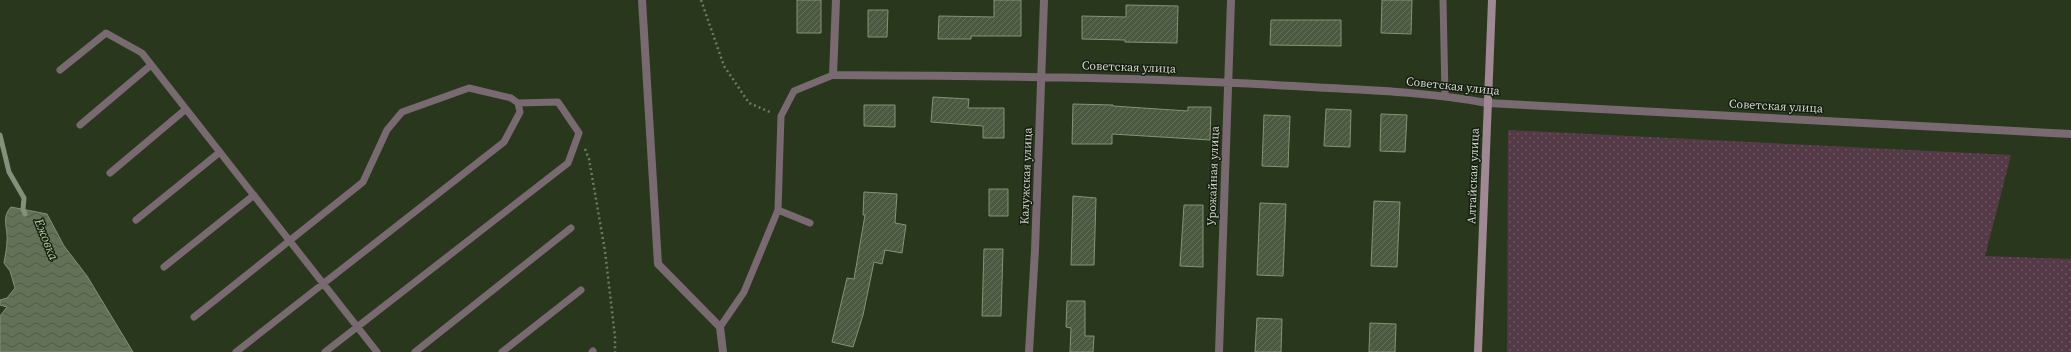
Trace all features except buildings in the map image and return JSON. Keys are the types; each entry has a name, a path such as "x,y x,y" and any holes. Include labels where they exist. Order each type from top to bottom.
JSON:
{"main road":[{"name":"Алтайская улица","path":"1478,352 1492,0"}],"street":[{"path":"642,0 658,264 720,327 723,352"},
{"path":"832,75 836,0"},
{"name":"Калужская улица","path":"1029,352 1035,250 1044,0"},
{"name":"Урожайная улица","path":"1219,352 1227,82 1231,0"},
{"name":"Советская улица","path":"832,75 1041,77 1227,82 1445,95 1487,103 2071,134"}],"lane":[{"path":"1443,0 1445,95"},
{"path":"60,70 106,33 142,53 377,352"},
{"path":"80,125 151,65"},
{"path":"720,327 744,292 778,210 781,116 794,91 832,75"},
{"path":"194,317 363,182 387,130 402,112 469,88 511,98 518,103 558,102 579,133 568,163 325,352"},
{"path":"236,352 504,142 520,112 518,103"},
{"path":"110,173 186,109"},
{"path":"136,220 220,152"},
{"path":"164,267 254,195"},
{"path":"778,210 810,223"},
{"path":"415,352 571,228"},
{"path":"502,352 581,290"}],"path":[{"path":"701,0 724,66 749,103 781,116"},
{"path":"579,133 589,159 605,251 615,337 615,352"}],"shaded area":[{"path":"1508,130 2011,155 1985,256 2071,259 2071,352 1507,352"}],"water":[{"path":"11,207 47,214 64,246 87,276 133,352 0,352 0,316 7,307 0,305 0,300 7,298 15,288 10,271 4,263 7,244 6,215"}],"waterway":[{"name":"Ежовка","path":"0,135 9,172 24,198 23,209 25,214"}]}
